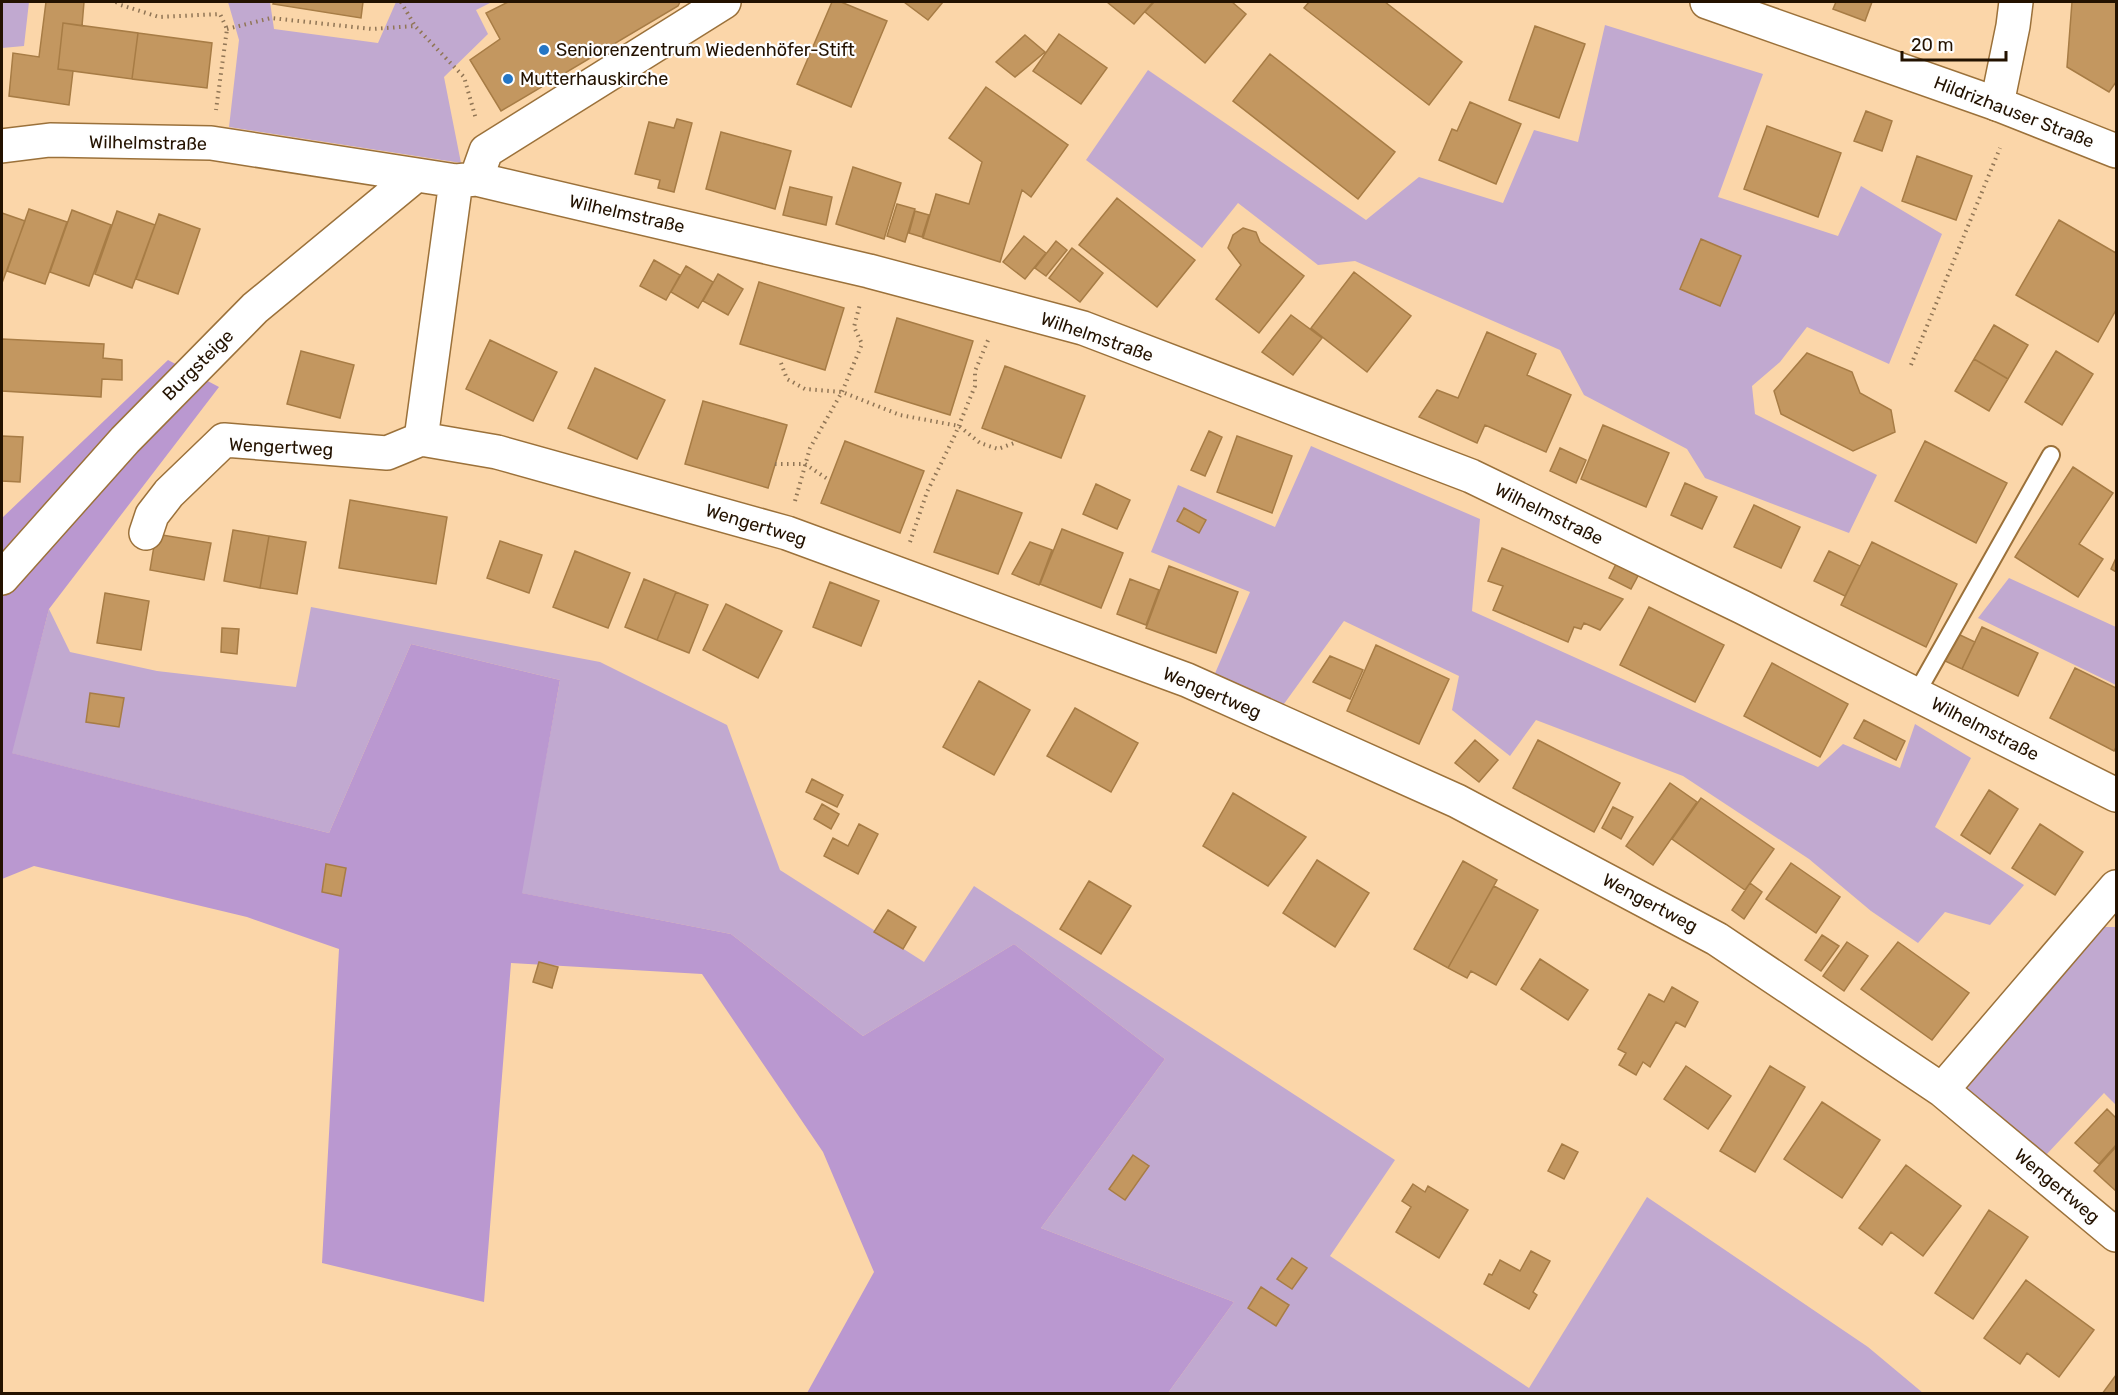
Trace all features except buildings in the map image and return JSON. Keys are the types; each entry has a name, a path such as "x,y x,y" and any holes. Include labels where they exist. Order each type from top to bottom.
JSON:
{"street":[{"path":"421,440 473,170 724,2"},
{"name":"Hildrizhauser Straße","path":"1707,2 1997,104 2116,151"},
{"path":"1997,104 2016,2"},
{"name":"Wilhelmstraße","path":"2,146 50,140 211,143 416,175 473,170 1083,328 1471,476 1916,694 2116,795"},
{"name":"Burgsteige","path":"2,578 125,440 255,308 416,175"},
{"name":"Wengertweg","path":"146,533 152,515 169,493 224,440 387,453 421,440 497,452 787,533 1187,680 1457,801 1717,939 1942,1090 2116,1235"},
{"path":"1942,1090 2116,887"}],"lane":[{"path":"1916,694 2051,455"}],"path":[{"path":"116,2 159,17 220,14 227,30 211,143"},
{"path":"402,2 415,26 464,77 473,170"},
{"path":"227,30 271,18 372,29 415,26"},
{"path":"1911,365 2000,148"},
{"path":"787,533 810,448 842,393 862,344 854,327 869,271"},
{"path":"900,575 927,492 959,426 975,386 975,371 1002,307"},
{"path":"781,363 787,379 805,389 842,393 900,415 959,426 980,443 998,449 1014,443"},
{"path":"775,464 806,464 830,480"}],"shaded area":[{"path":"2,2 29,2 24,46 2,48"},
{"path":"228,2 270,2 274,29 378,43 396,2 492,2 476,10 488,34 444,77 461,163 229,127 239,40"},
{"path":"1605,25 1763,74 1718,197 1838,236 1861,186 1942,234 1889,364 1807,327 1780,362 1752,386 1755,414 1877,475 1849,533 1705,478 1687,449 1584,395 1560,350 1355,261 1318,265 1238,203 1202,248 1086,160 1148,70 1366,220 1419,177 1503,203 1534,130 1578,142"},
{"path":"168,360 219,387 49,609 12,753 329,833 411,644 560,680 522,893 731,934 863,1036 1014,944 1165,1059 1041,1228 1234,1302 1168,1393 807,1393 874,1272 823,1152 702,974 511,963 484,1302 322,1263 339,949 247,917 34,866 2,879 2,518"},
{"path":"1311,446 1480,519 1472,611 1818,767 1843,744 1900,768 1915,724 1971,758 1935,827 2024,885 1990,925 1945,912 1918,943 1871,911 1809,859 1683,776 1536,720 1510,756 1452,710 1459,676 1344,621 1281,708 1213,678 1250,592 1151,552 1178,485 1275,527"},
{"path":"2009,578 2116,627 2116,685 1978,618"},
{"path":"311,607 600,662 727,725 780,870 924,962 974,886 1395,1160 1330,1256 1529,1388 1647,1197 1868,1347 1923,1393 1168,1393 1234,1302 1041,1228 1165,1059 1014,944 863,1036 731,934 521,893 560,680 411,644 329,833 11,753 49,609 70,652 157,671 296,687"},
{"path":"2099,927 2116,927 2116,1105 2104,1093 2046,1155 1962,1084"}],"place":[{"name":"Seniorenzentrum Wiedenhöfer-Stift","path":"544,50"},
{"name":"Mutterhauskirche","path":"508,79"}]}
